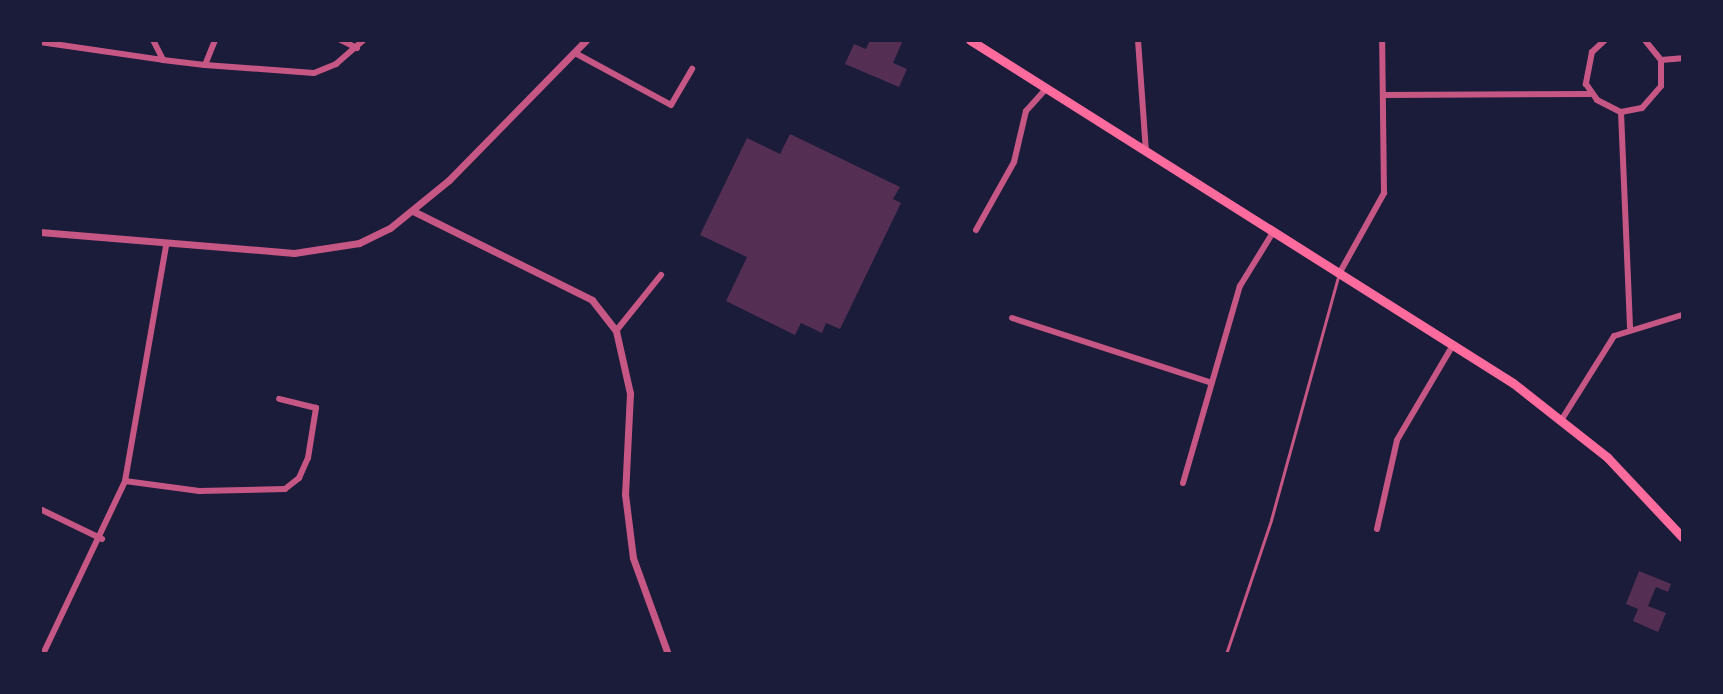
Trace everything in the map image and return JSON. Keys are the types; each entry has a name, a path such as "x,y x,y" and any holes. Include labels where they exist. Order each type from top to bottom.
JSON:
{"main road":[{"path":"970,40 1146,155 1453,345 1562,419 1683,537"}],"street":[{"path":"153,40 163,60"},
{"path":"205,65 215,40"},
{"path":"341,40 357,48"},
{"path":"40,42 205,65 314,73 357,48 364,40"},
{"path":"40,232 166,246 323,251 359,243 413,210 586,40"},
{"path":"1138,40 1146,155"},
{"path":"1339,274 1384,193 1382,40"},
{"path":"1590,94 1586,70 1592,52 1605,40"},
{"path":"1621,112 1653,100 1661,86 1661,60 1645,40"},
{"path":"574,53 672,105 692,69"},
{"path":"1661,60 1683,58"},
{"path":"976,230 1014,162 1026,111 1045,90"},
{"path":"1384,95 1590,94 1621,112"},
{"path":"1621,112 1630,327"},
{"path":"413,210 592,300 616,331 630,393 625,494 633,558 668,654"},
{"path":"1183,483 1240,286 1272,234"},
{"path":"43,654 102,539 125,481 166,246"},
{"path":"616,331 661,275"},
{"path":"1562,419 1604,348 1630,327 1683,315"},
{"path":"1012,318 1212,382"},
{"path":"1377,529 1397,440 1453,345"},
{"path":"125,481 199,492 285,489 299,478 308,458 316,408 279,399"},
{"path":"40,519 42,510 102,539"}],"lane":[{"path":"1226,654 1271,520 1339,274"}],"building":[{"path":"870,40 903,40 893,63 907,69 899,87 845,64 854,44 866,49"},
{"path":"790,134 900,187 893,199 901,203 840,329 826,323 822,333 801,323 795,335 726,301 747,257 700,235 747,138 780,154"},
{"path":"1639,571 1671,584 1668,592 1656,587 1648,606 1666,613 1658,632 1633,621 1638,609 1626,604"}]}
